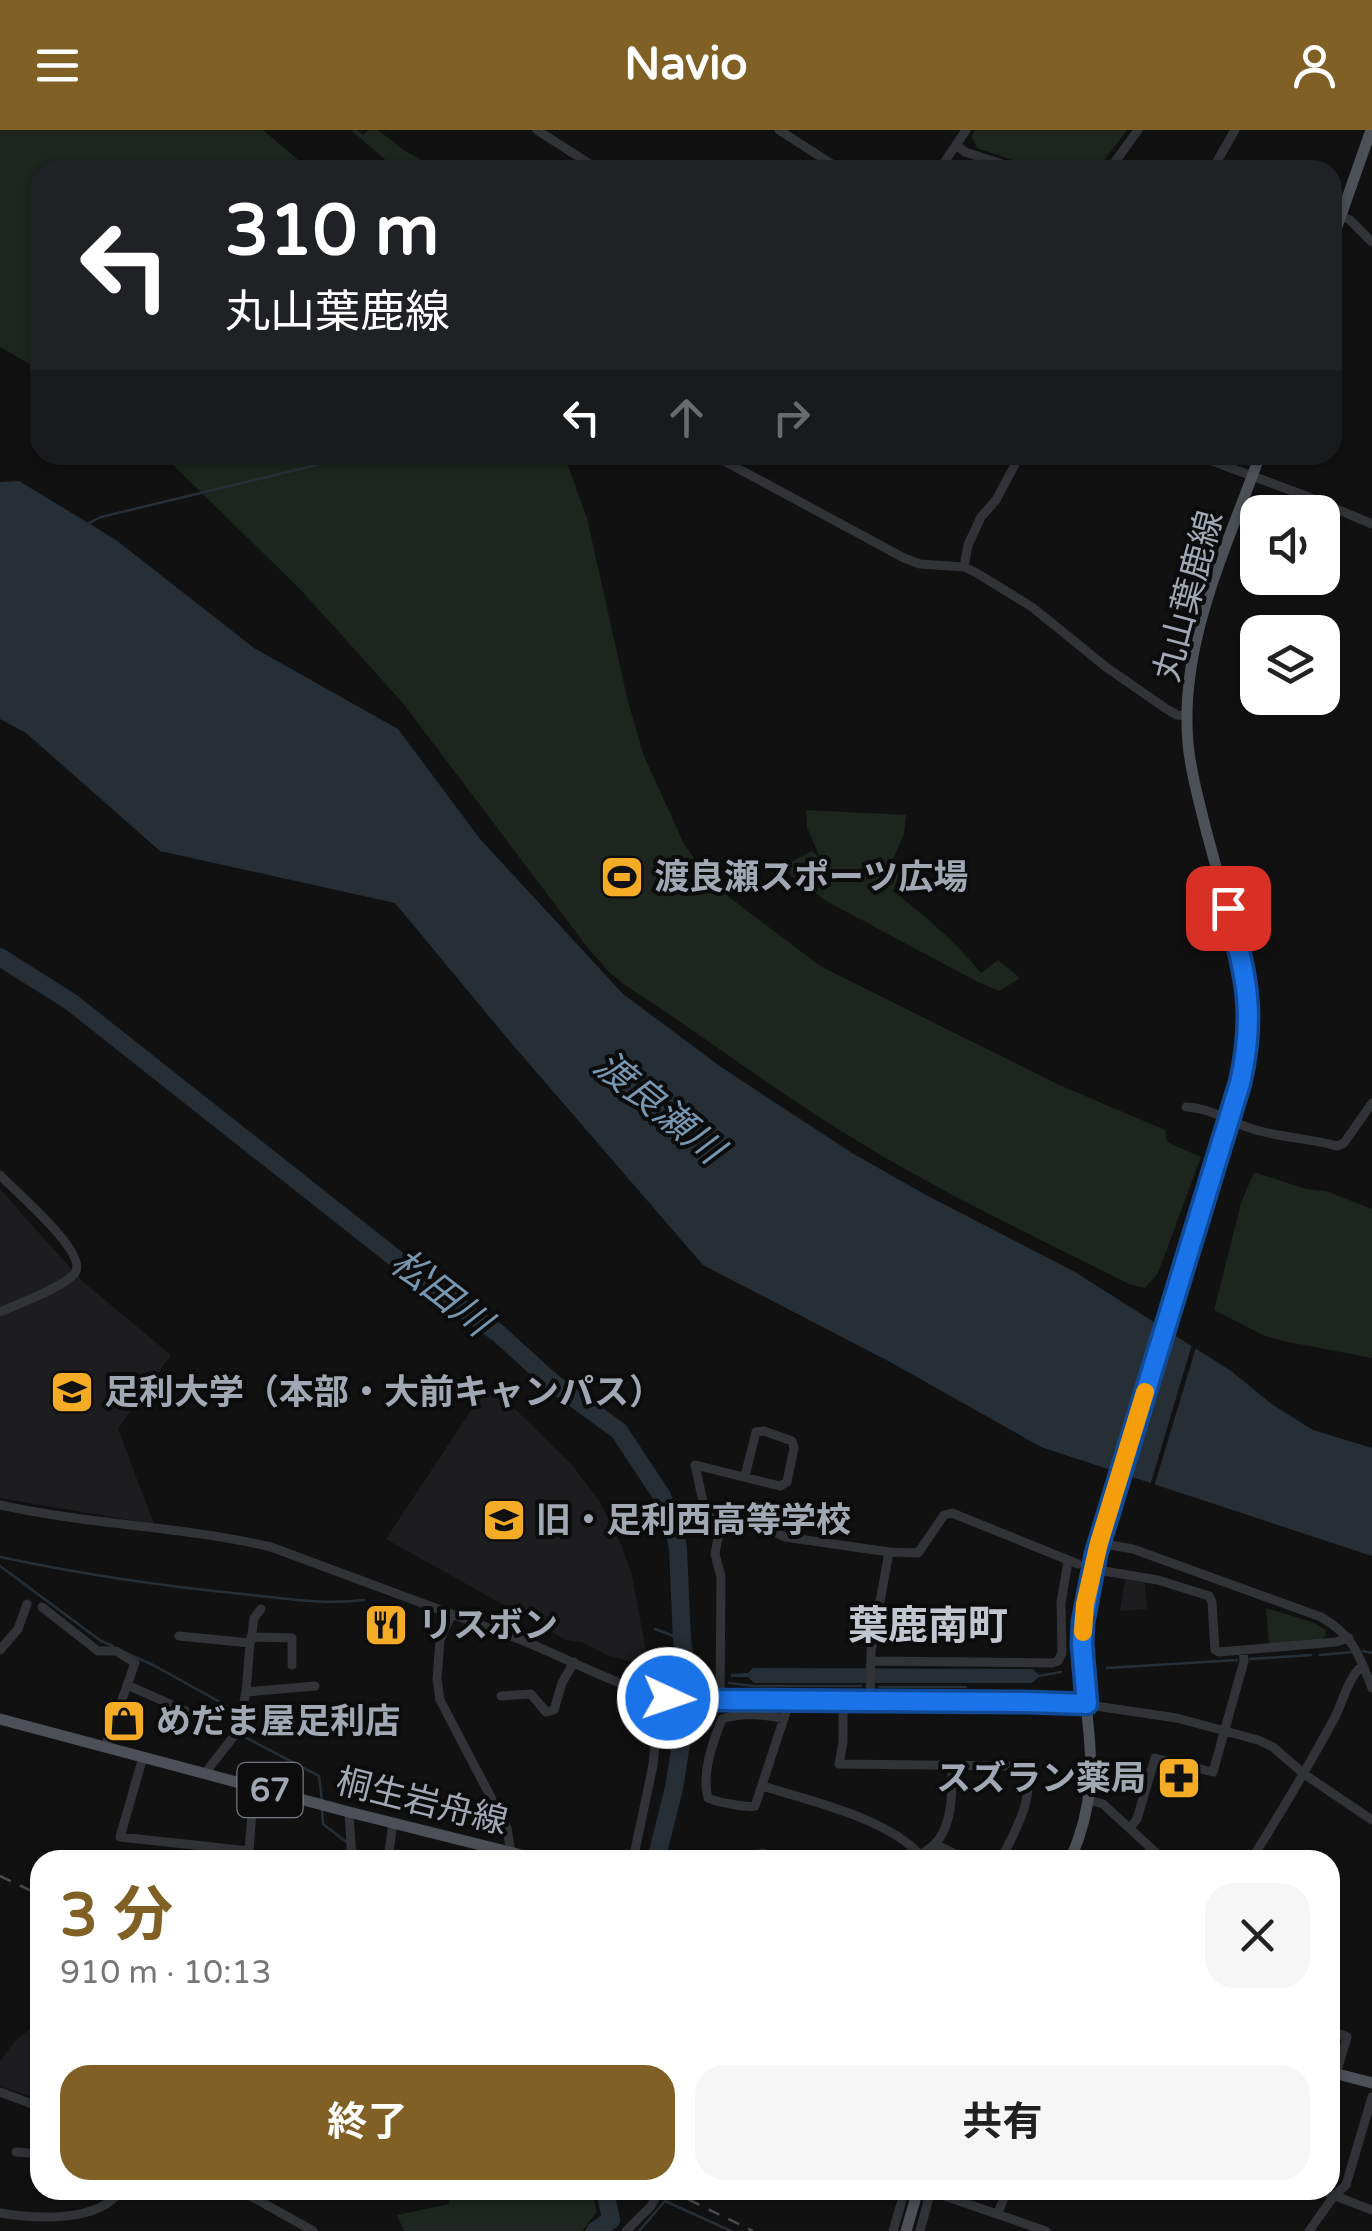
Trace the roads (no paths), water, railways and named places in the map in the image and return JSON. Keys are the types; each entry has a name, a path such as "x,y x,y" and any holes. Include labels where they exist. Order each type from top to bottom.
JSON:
{"main road":[{"path":"1342,213 1370,130"},
{"name":"丸山葉鹿線","path":"1074,1850 1089,1800 1092,1758 1082,1644 1085,1604 1101,1537 1246,1056 1249,1004 1237,941 1195,787 1186,716 1190,674 1220,556 1256,465"},
{"name":"桐生岩舟線","path":"0,1719 491,1850"},
{"path":"1340,2075 1372,2083"},
{"path":"906,2231 922,2200"}],"street":[{"path":"537,130 584,160"},
{"path":"779,130 826,160"},
{"path":"946,160 966,130"},
{"path":"1116,160 1138,130"},
{"path":"1218,160 1234,130"},
{"path":"956,146 989,160"},
{"path":"1342,216 1372,242"},
{"path":"732,465 904,558 920,564 964,567 1032,607 1165,708 1186,716"},
{"path":"964,567 968,545 981,518 996,500 1015,465"},
{"path":"1224,465 1372,524"},
{"path":"1186,1107 1197,1107 1227,1124 1338,1146 1372,1103"},
{"path":"0,1175 58,1233 74,1253 77,1266 70,1278 0,1312"},
{"path":"745,1476 756,1432 792,1441 786,1482 780,1486 694,1464 705,1511 712,1519 763,1528 785,1537 889,1552 918,1552 944,1515 952,1513 1073,1563 1061,1603 1062,1653 1058,1661 871,1665"},
{"path":"0,1505 258,1544 524,1641 612,1681 656,1695 705,1700 1087,1704 1177,1718 1272,1747 1372,1820"},
{"path":"720,1700 720,1578 715,1554 721,1522"},
{"path":"1101,1537 1338,1627 1349,1638 1372,1688"},
{"path":"870,1701 871,1651 889,1552"},
{"path":"1104,1570 1158,1580 1208,1596 1212,1602 1215,1650 1219,1652 1349,1638"},
{"path":"0,1650 18,1628 27,1604"},
{"path":"42,1608 98,1651 116,1651 134,1663 105,1747"},
{"path":"205,1773 238,1730 254,1618 260,1609"},
{"path":"451,1615 440,1640 440,1700 507,1828 511,1850"},
{"path":"179,1636 292,1638 292,1665"},
{"path":"1130,1828 1137,1819 1155,1758 1213,1772 1244,1662 1243,1652"},
{"path":"502,1696 531,1694 546,1712 554,1710 562,1682 574,1662"},
{"path":"1257,1850 1363,1665"},
{"path":"127,1686 186,1711"},
{"path":"246,1692 315,1686"},
{"path":"635,1850 654,1765 656,1695"},
{"path":"784,1719 731,1716 720,1721 709,1758 708,1798 756,1806 784,1719 787,1700"},
{"path":"843,1701 839,1764 1020,1765 1026,1769 1028,1800 1006,1850"},
{"path":"143,1757 120,1837 224,1850"},
{"path":"927,1850 941,1836 951,1804 952,1766"},
{"path":"252,1850 254,1786"},
{"path":"762,1786 873,1822 901,1838 910,1850"},
{"path":"1089,1800 1103,1804 1153,1850"},
{"path":"349,1812 351,1850"},
{"path":"389,1850 393,1822"},
{"path":"936,1844 948,1850"},
{"path":"1340,2034 1347,2037 1340,2055"},
{"path":"0,2092 30,2103"},
{"path":"1340,2190 1346,2185 1372,2097"},
{"path":"16,2152 30,2153"},
{"path":"1340,2198 1372,2210"},
{"path":"0,2214 36,2219 95,2210 112,2200"},
{"path":"258,2200 313,2231"},
{"path":"626,2231 655,2200"},
{"path":"893,2231 903,2200"},
{"path":"920,2231 925,2200"},
{"path":"958,2200 1046,2231"},
{"path":"998,2213 1003,2200"},
{"path":"1310,2231 1331,2200"}],"water":[{"name":"渡良瀬川","path":"19,481 116,540 254,648 398,729 480,839 623,994 721,1067 852,1153 1075,1272 1231,1371 1273,1405 1313,1430 1372,1448 1372,1556 1041,1447 892,1363 703,1265 395,903 160,851 26,733 0,719 0,482"},
{"path":"753,1668 1033,1669 1040,1676 1032,1683 754,1683 748,1677 731,1677"}],"waterway":[{"path":"89,523 317,465"},
{"name":"松田川","path":"0,957 71,1002 619,1431 662,1496 678,1549 687,1677 685,1719 658,1850"},
{"path":"0,1557 181,1587 303,1600 364,1600"},
{"path":"0,1566 113,1646"},
{"path":"655,1629 682,1639"},
{"path":"1363,1651 1372,1653"},
{"path":"124,1652 229,1707 237,1724"},
{"path":"1320,1655 1352,1652"},
{"path":"1250,1659 1311,1655"},
{"path":"1107,1668 1237,1660"},
{"path":"1038,1676 1061,1672"},
{"path":"687,1677 705,1679"},
{"path":"729,1683 861,1686"},
{"path":"879,1687 966,1687"},
{"path":"240,1731 319,1776 322,1801"},
{"path":"322,1809 323,1824 349,1844"},
{"name":"松田川","path":"595,2231 611,2220 607,2200"},
{"path":"639,2231 665,2201 731,2231"}],"railway":[{"path":"0,1876 30,1890"},
{"path":"689,2200 753,2231"}],"place":[{"name":"渡良瀬スポーツ広場","path":"622,877"},
{"name":"足利大学（本部・大前キャンパス）","path":"72,1392"},
{"name":"旧・足利西高等学校","path":"504,1520"},
{"name":"リスボン","path":"386,1625"},
{"name":"めだま屋足利店","path":"124,1721"},
{"name":"スズラン薬局","path":"1179,1778"}],"district":[{"name":"葉鹿南町","path":"928,1625"}]}
